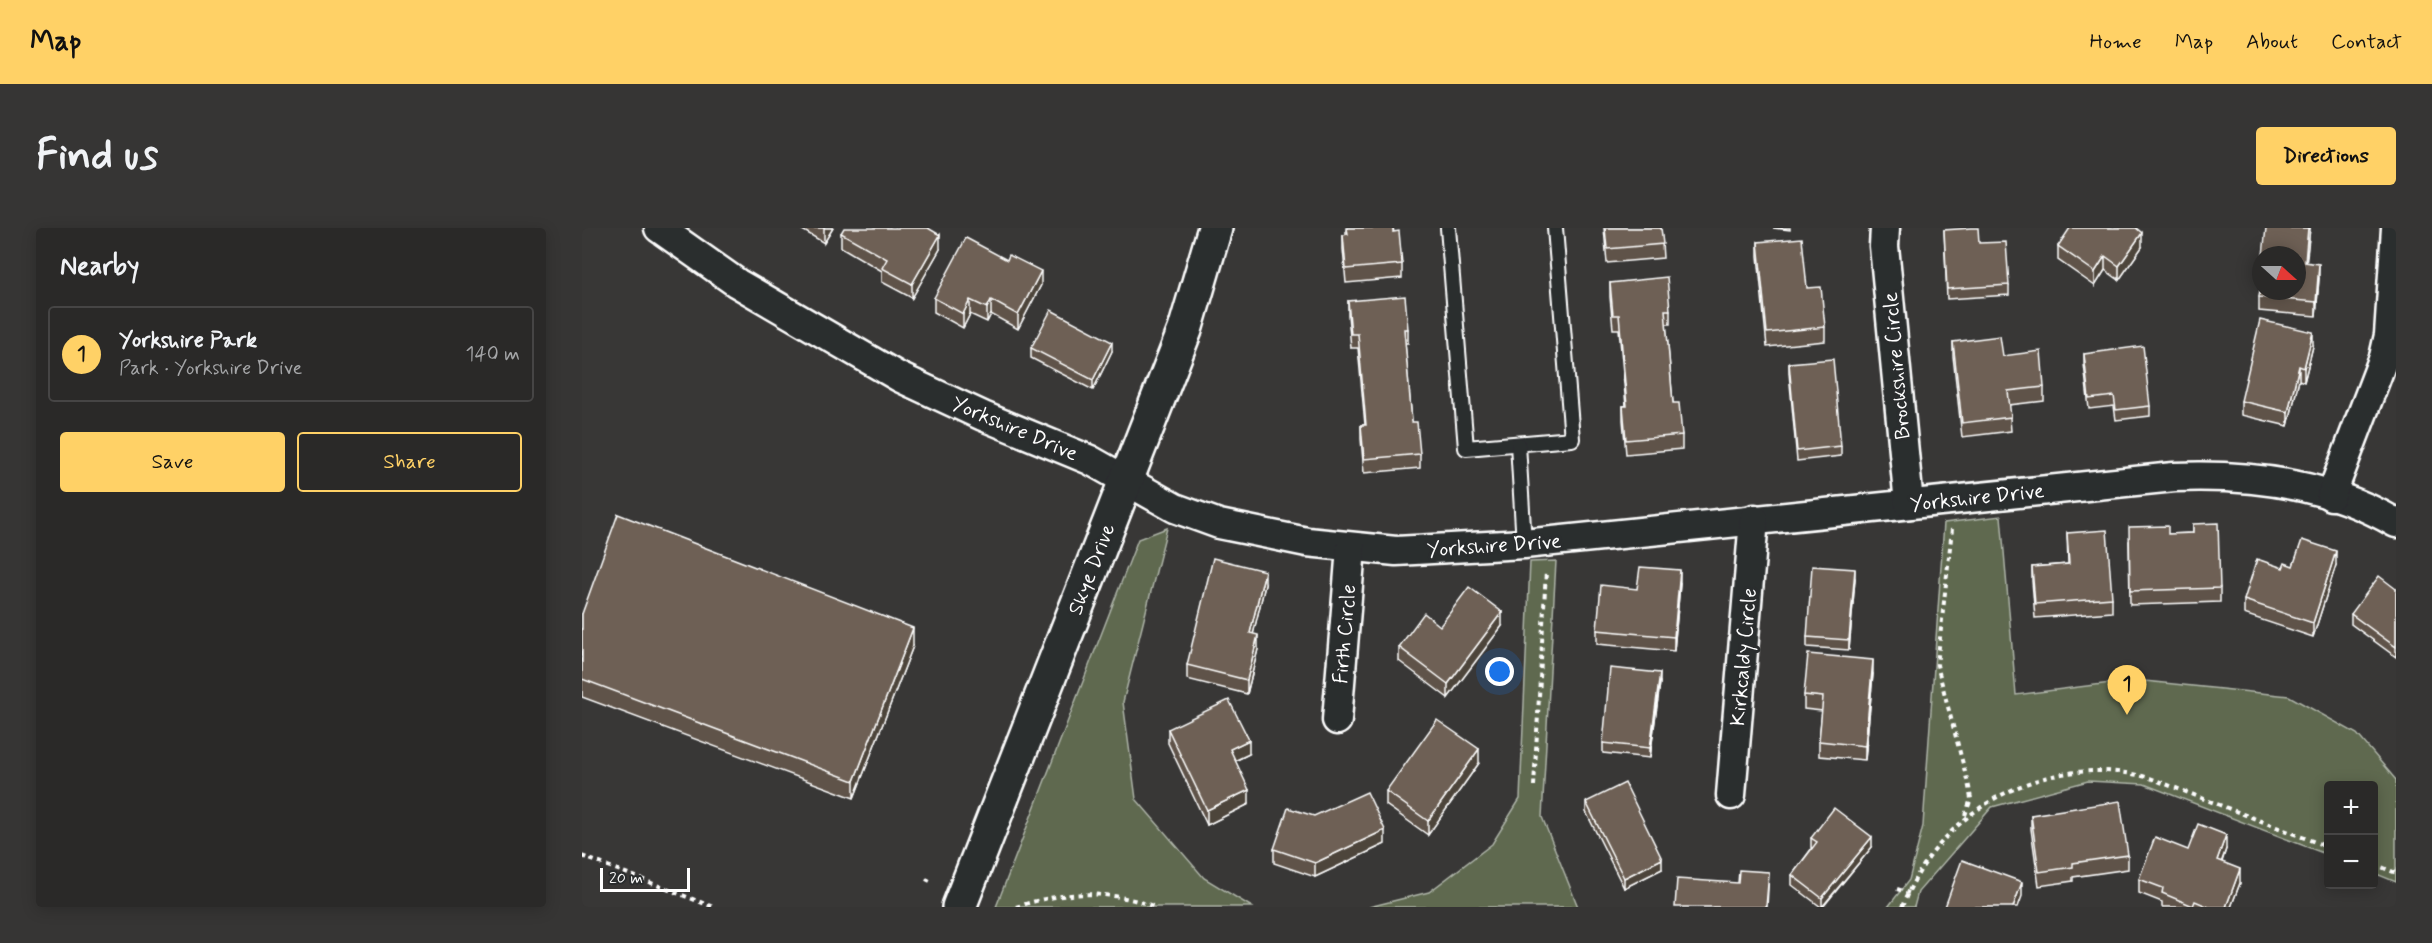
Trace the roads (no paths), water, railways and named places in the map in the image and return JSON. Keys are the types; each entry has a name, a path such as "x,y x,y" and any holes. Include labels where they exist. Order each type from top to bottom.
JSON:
{"street":[{"name":"Yorkshire Drive","path":"659,228 737,283 899,377 984,416 1090,460 1160,502 1219,524 1263,535 1351,548 1396,551 1535,552 1754,519 2174,477 2213,476 2292,485 2331,496 2396,523"},
{"name":"Skye Drive","path":"959,907 1185,330 1215,228"},
{"name":"Brockshire Circle","path":"1885,228 1884,246 1909,504"},
{"path":"2331,496 2386,346 2396,228"},
{"name":"Kirkcaldy Circle","path":"1731,795 1754,519"},
{"name":"Firth Circle","path":"1337,720 1351,548"}],"lane":[{"path":"1448,228 1466,448 1572,439 1555,228"},
{"path":"1518,444 1535,552"}],"place":[{"name":"Yorkshire Park","path":"2127,715"}]}
